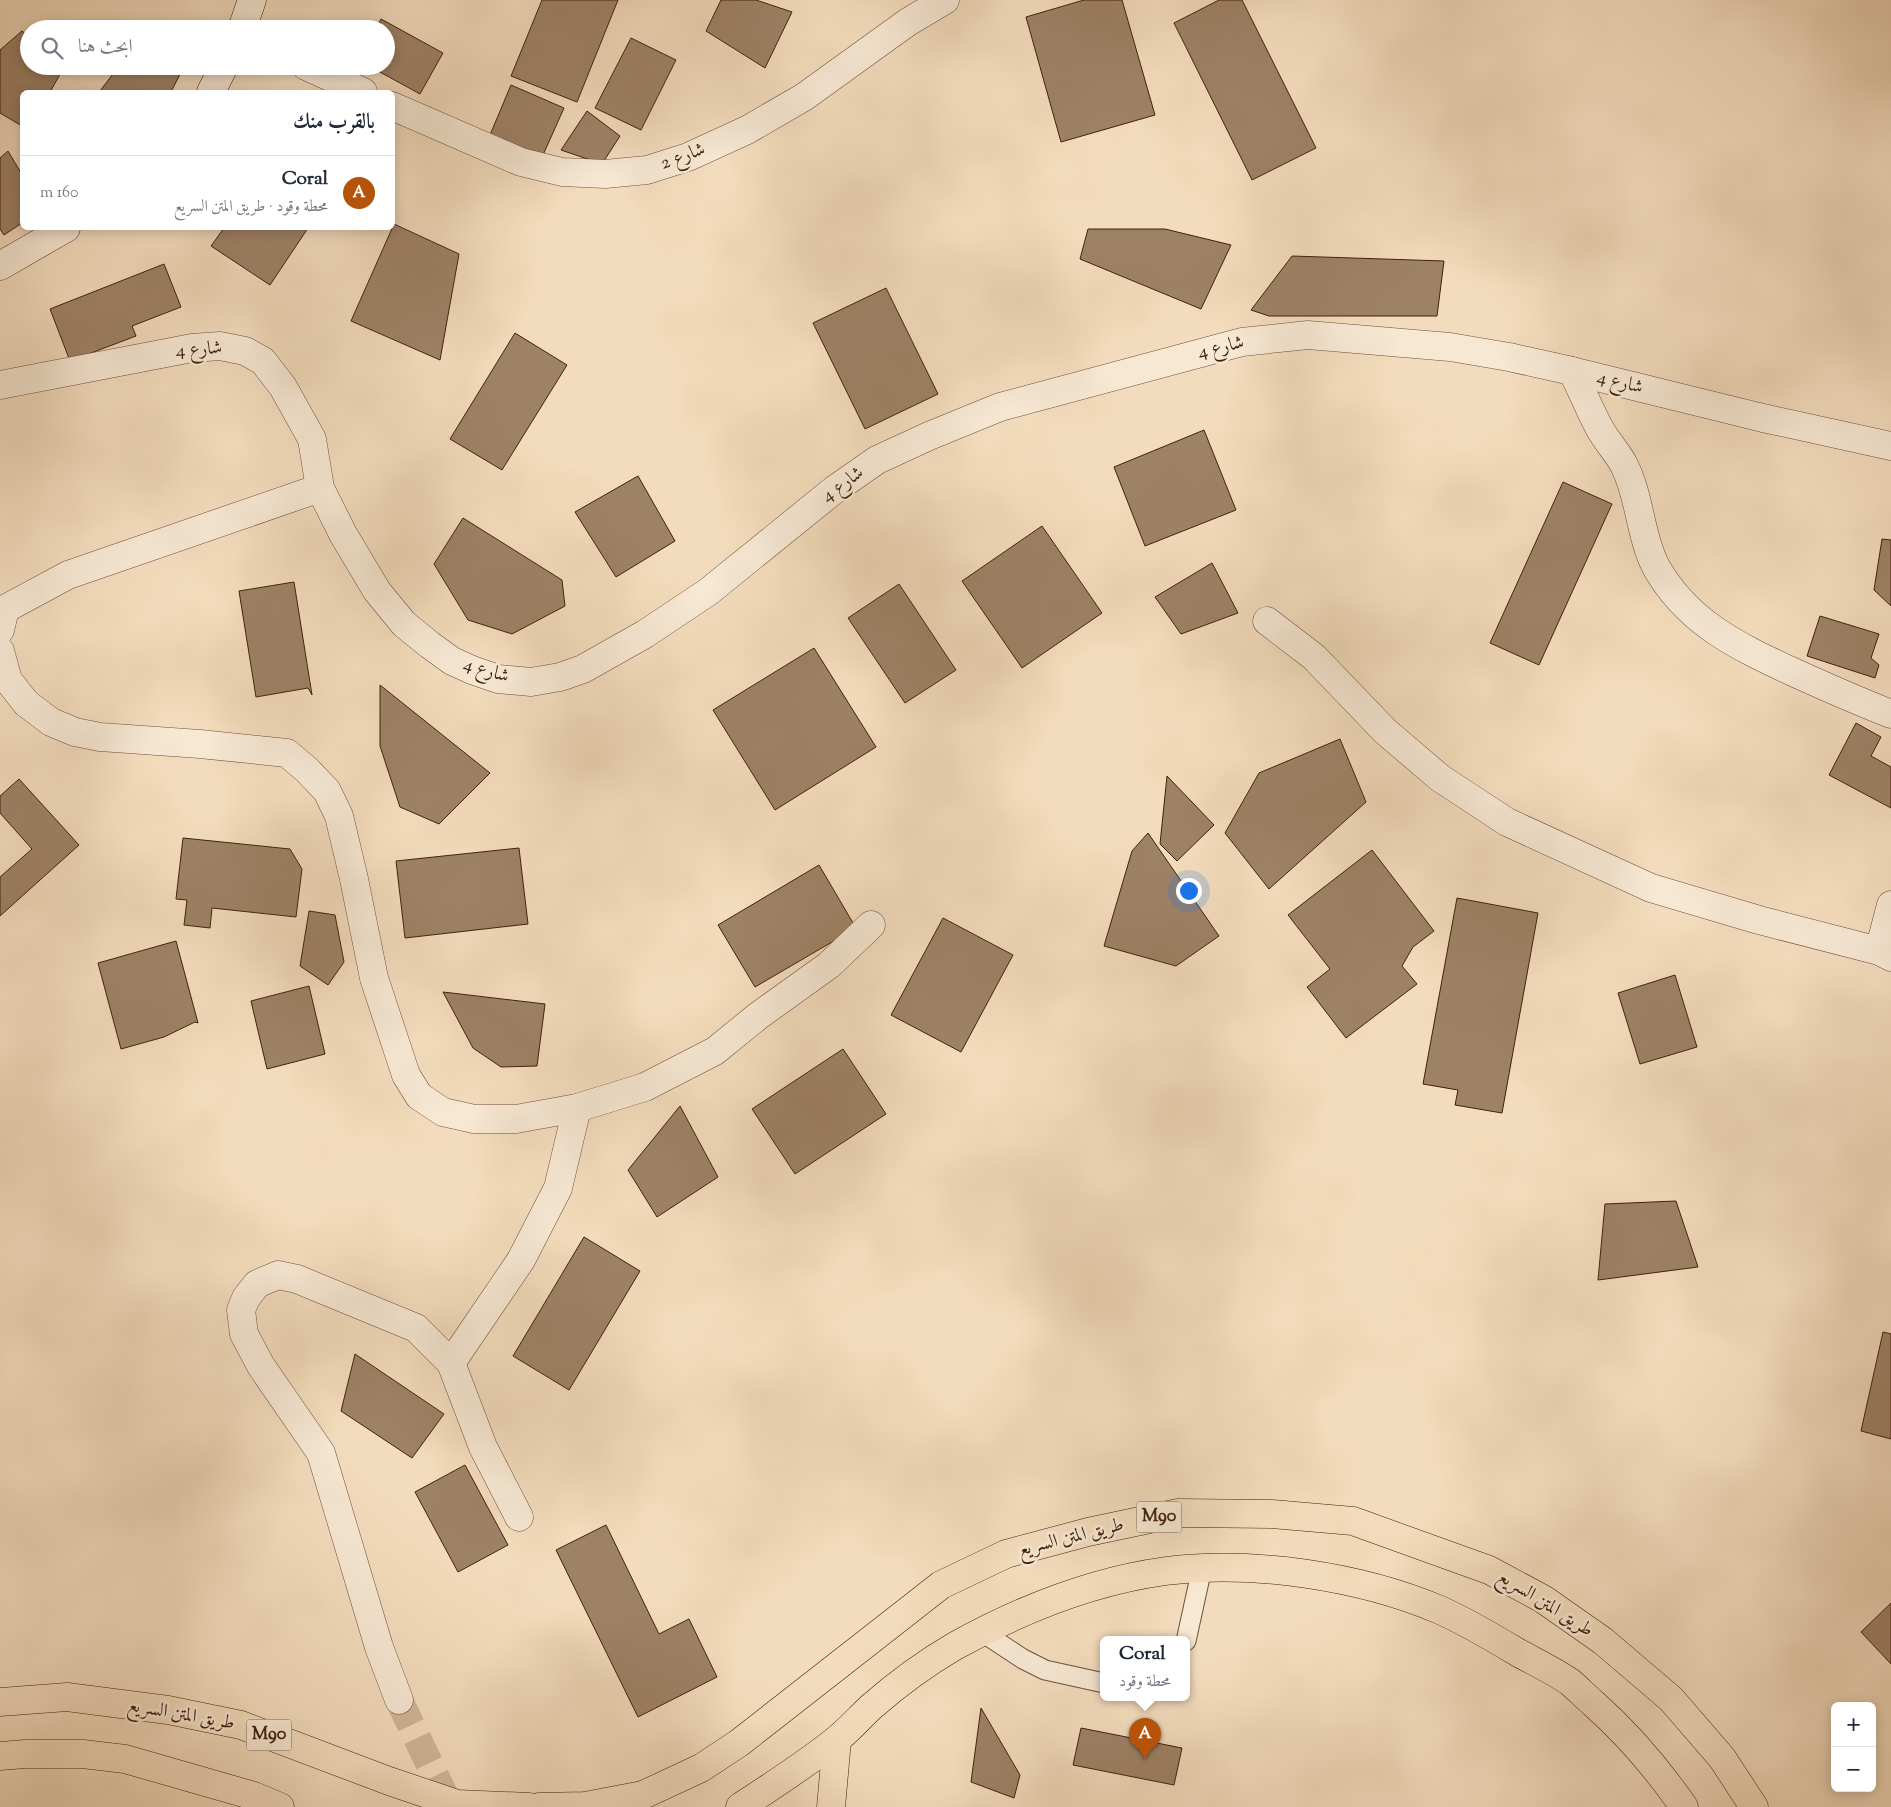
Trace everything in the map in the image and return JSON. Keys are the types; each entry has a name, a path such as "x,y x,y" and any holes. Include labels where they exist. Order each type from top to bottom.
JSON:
{"highway":[{"name":"طريق المتن السريع","path":"539,1807 585,1806 643,1795 701,1768 739,1744 941,1585 1006,1554 1088,1532 1178,1513 1272,1514 1353,1522 1489,1570 1543,1599 1603,1641 1671,1699 1722,1758 1754,1807"},
{"path":"740,1807 802,1766 837,1740 872,1706 953,1647 1030,1608 1075,1593 1147,1575 1202,1568 1243,1568 1342,1580 1391,1592 1440,1610 1478,1629 1570,1682 1637,1745 1684,1807"},
{"name":"طريق المتن السريع","path":"0,1702 67,1697 168,1710 241,1725 389,1781 457,1804 529,1807"},
{"path":"831,1807 837,1740"},
{"path":"0,1756 83,1754 125,1758 254,1796 280,1807"}],"street":[{"path":"245,20 252,0"},
{"name":"شارع 2","path":"395,107 521,162 562,172 605,174 647,170 688,157 756,126 804,97 908,22 944,0"},
{"path":"212,90 220,75"},
{"path":"326,75 359,90"},
{"path":"0,266 63,230"},
{"name":"شارع 4","path":"0,385 192,348 220,346 245,350 262,361 283,387 312,439 320,488 343,534 377,591 404,624 452,661 498,679 530,682 560,677 583,669 645,634 708,592 834,490 877,460 1000,407 1242,342 1308,335 1450,347 1509,357 1572,371 1763,418 1891,446"},
{"path":"1572,371 1600,430 1625,466 1638,502 1647,546 1656,565 1666,583 1682,602 1701,621 1748,652 1840,694 1891,714"},
{"path":"2,616 68,575 320,488"},
{"path":"1267,622 1314,657 1385,731 1440,778 1507,822 1651,888 1885,954 1891,905"},
{"path":"0,651 8,680 26,703 51,722 75,732 100,737 200,744 287,753 307,770 327,791 339,816 354,878 374,978 406,1075 419,1096 443,1112 474,1119 516,1119 577,1108 645,1087 714,1051 828,965 871,925"},
{"path":"451,1363 521,1260 558,1188 577,1108"},
{"path":"399,1700 379,1647 321,1453 261,1366 244,1334 241,1310 246,1298 257,1284 278,1275 297,1279 416,1328 451,1363 483,1447 519,1518"}],"lane":[{"path":"1187,1636 1202,1568"},
{"path":"982,1632 1023,1659 1044,1670 1100,1682"}],"building":[{"path":"542,0 618,0 577,102 511,76"},
{"path":"721,0 756,0 792,12 765,68 706,31"},
{"path":"1084,0 1122,0 1155,115 1061,142 1026,17"},
{"path":"1219,0 1242,0 1316,148 1252,180 1174,23"},
{"path":"395,27 443,53 420,94 385,75 395,75"},
{"path":"20,33 20,75 60,75 51,90 20,90 20,125 0,113 0,50"},
{"path":"631,38 676,60 641,130 595,108"},
{"path":"112,75 180,75 172,90 101,90"},
{"path":"511,85 564,108 539,164 487,142"},
{"path":"587,111 620,136 602,164 561,150"},
{"path":"8,151 20,171 20,224 4,235 0,229 0,158"},
{"path":"395,224 459,254 440,360 351,321 391,230 395,230"},
{"path":"1088,229 1165,229 1231,245 1201,309 1080,259"},
{"path":"223,230 307,230 270,285 211,246"},
{"path":"1292,256 1444,261 1437,316 1269,316 1251,310"},
{"path":"164,264 181,307 132,326 136,336 70,361 50,309"},
{"path":"886,288 938,394 865,429 813,323"},
{"path":"515,333 567,365 502,470 450,439"},
{"path":"1204,430 1236,510 1145,546 1114,467"},
{"path":"638,476 675,541 616,577 575,512"},
{"path":"1563,482 1612,504 1539,665 1490,643"},
{"path":"463,518 562,580 565,606 512,634 468,620 434,564"},
{"path":"1042,526 1102,613 1022,668 962,581"},
{"path":"1882,539 1891,540 1891,606 1874,590"},
{"path":"1212,563 1238,613 1181,634 1155,597"},
{"path":"294,582 312,695 308,688 256,697 239,591"},
{"path":"899,584 956,670 905,703 848,618"},
{"path":"1820,616 1879,634 1871,658 1879,665 1875,678 1807,656"},
{"path":"814,648 876,747 775,810 713,710"},
{"path":"380,685 490,773 439,824 400,807 380,746"},
{"path":"1856,723 1881,737 1871,756 1891,767 1891,808 1829,775"},
{"path":"1340,739 1366,802 1269,889 1225,833 1259,773"},
{"path":"1167,776 1214,825 1177,861 1160,844"},
{"path":"19,779 79,845 0,916 0,877 32,849 0,813 0,796"},
{"path":"1148,833 1219,936 1176,966 1104,946 1132,851"},
{"path":"183,838 290,849 302,869 296,917 212,908 210,928 184,925 187,900 176,899"},
{"path":"519,848 528,924 405,938 396,861"},
{"path":"1372,850 1434,931 1413,947 1402,966 1417,984 1346,1038 1307,987 1330,969 1288,915"},
{"path":"819,865 856,928 755,987 718,925"},
{"path":"1457,898 1538,913 1502,1113 1455,1105 1458,1090 1423,1084"},
{"path":"309,911 335,915 344,962 328,985 300,966"},
{"path":"943,918 1013,955 961,1052 891,1015"},
{"path":"176,941 198,1023 195,1022 164,1037 121,1049 98,963"},
{"path":"1675,975 1697,1047 1640,1064 1618,993"},
{"path":"309,986 325,1054 267,1069 251,1001"},
{"path":"443,992 545,1004 537,1066 501,1067 473,1048"},
{"path":"843,1049 886,1114 795,1174 752,1109"},
{"path":"680,1106 718,1177 657,1217 628,1170"},
{"path":"1676,1201 1698,1267 1598,1280 1605,1204"},
{"path":"584,1237 640,1271 569,1390 513,1356"},
{"path":"1883,1332 1891,1334 1891,1439 1861,1431"},
{"path":"355,1354 444,1414 412,1458 341,1411"},
{"path":"465,1465 508,1545 458,1572 415,1492"},
{"path":"606,1525 659,1634 689,1619 717,1677 638,1717 556,1550"},
{"path":"1891,1603 1891,1664 1861,1632"},
{"path":"981,1708 1020,1775 1014,1798 971,1782"},
{"path":"1081,1728 1182,1748 1174,1785 1073,1765"}],"tunnel":[{"path":"399,1700 450,1807"}],"place":[{"name":"Coral","path":"1145,1759"}]}
